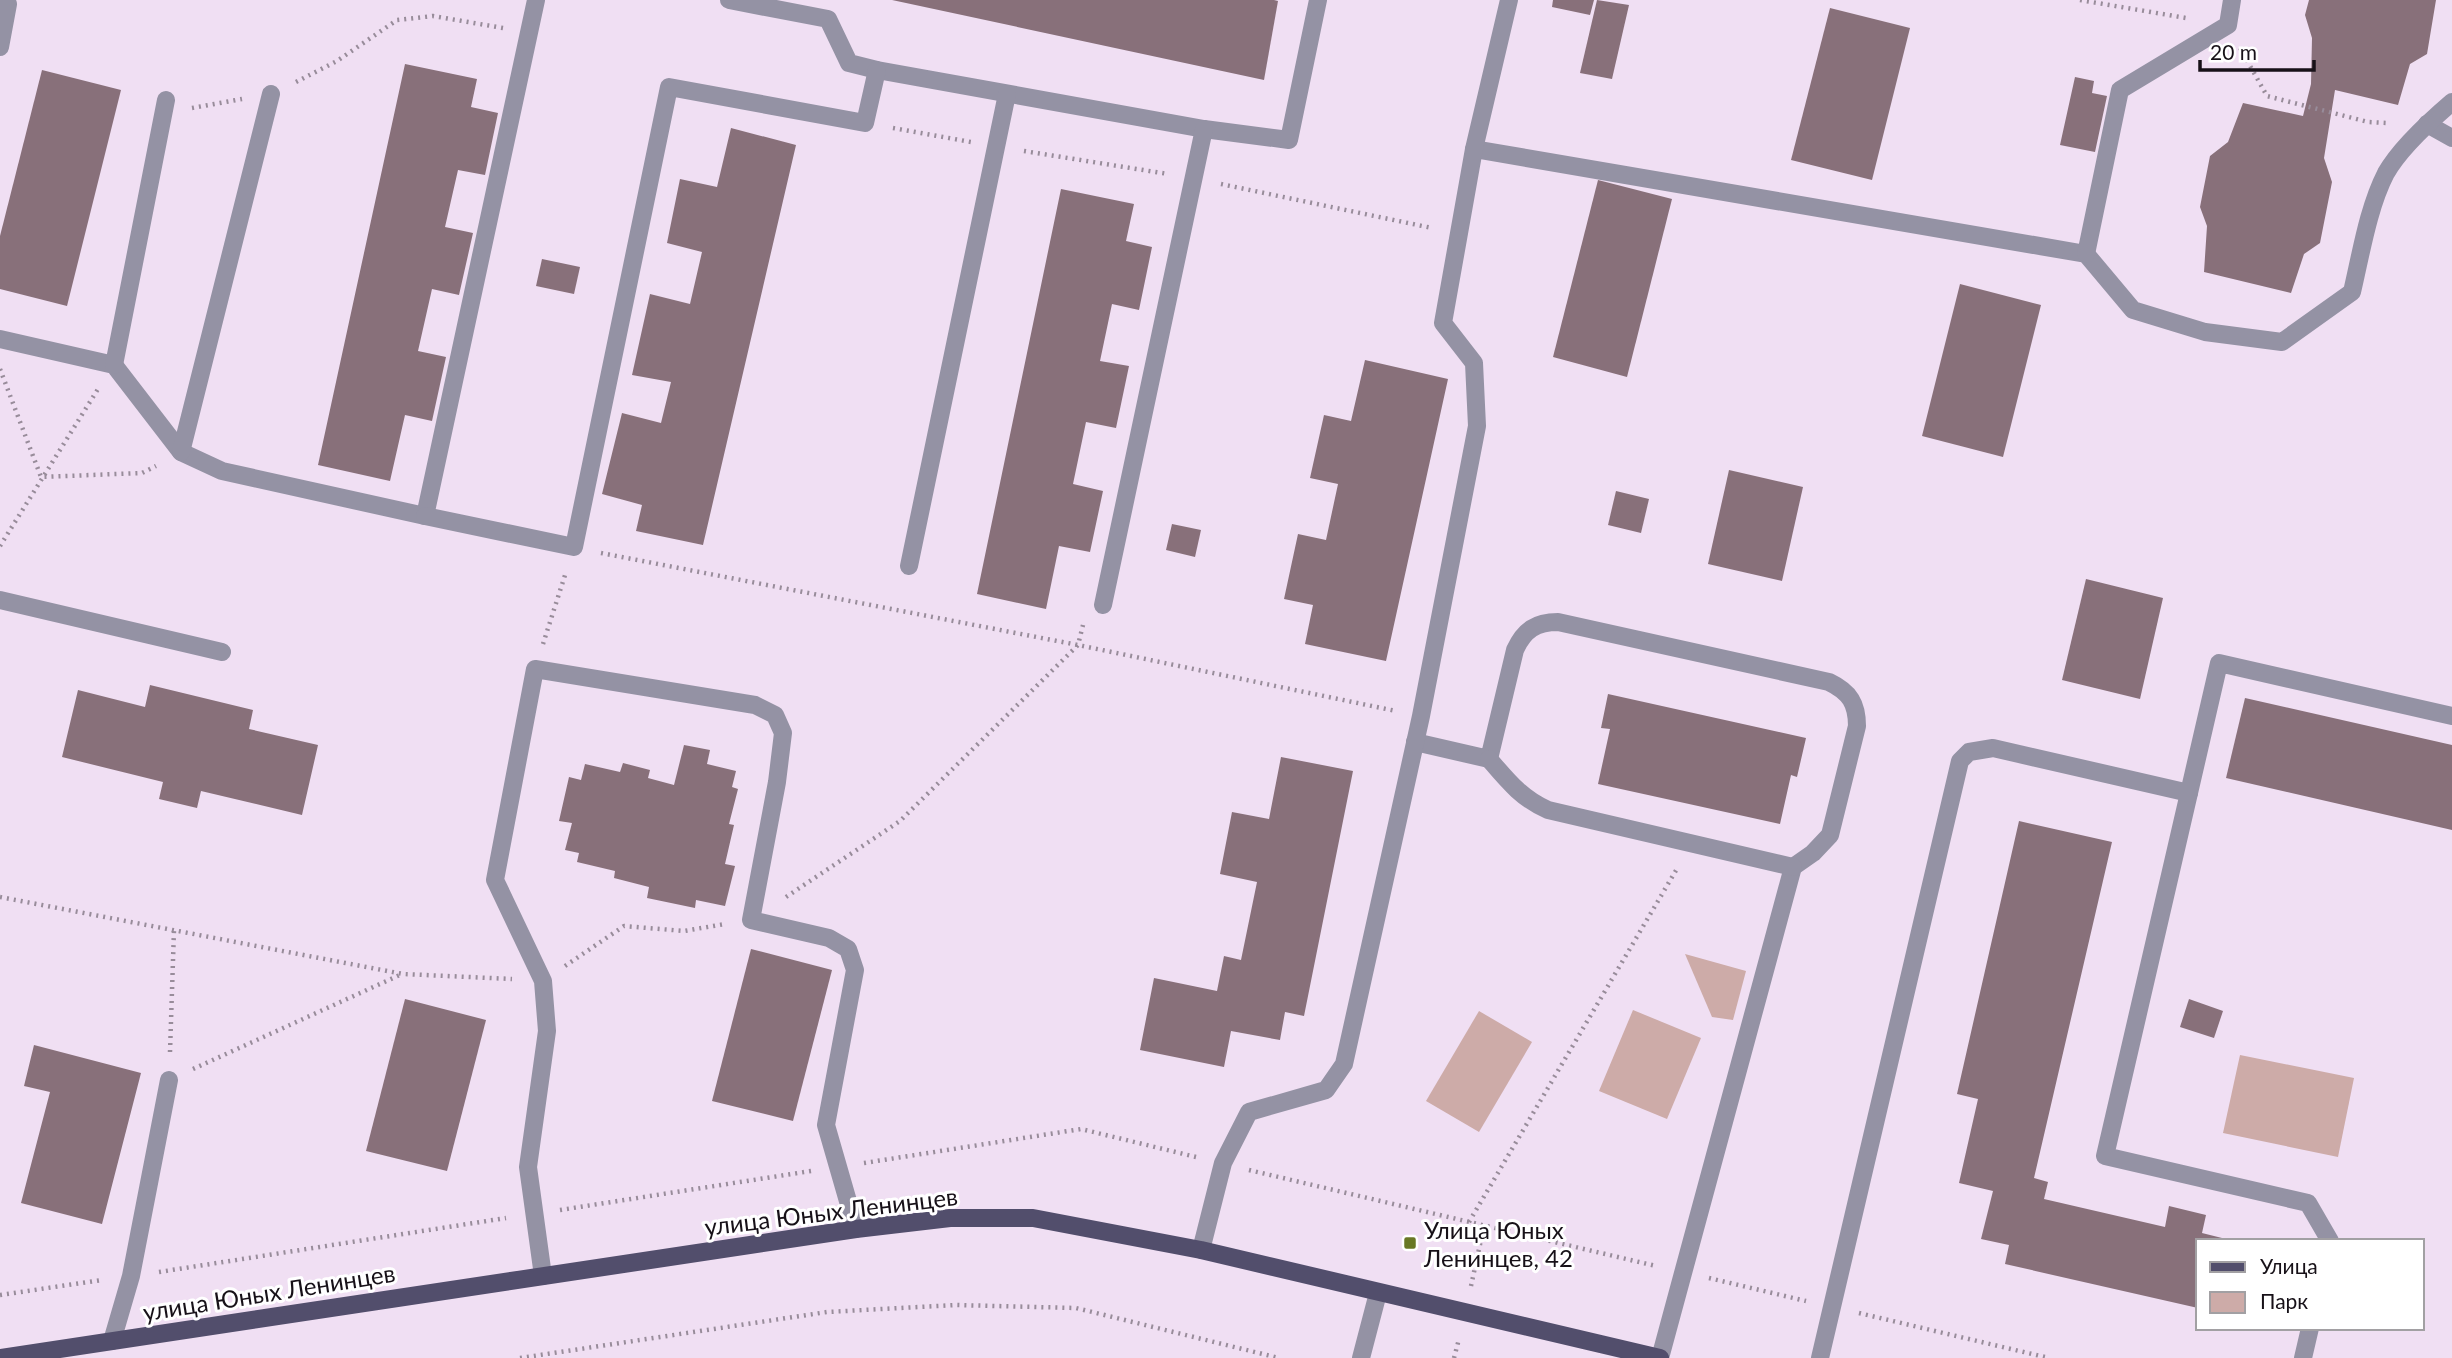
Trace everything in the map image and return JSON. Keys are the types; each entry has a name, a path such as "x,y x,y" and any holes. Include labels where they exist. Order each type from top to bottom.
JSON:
{"main road":[{"name":"улица Юных Ленинцев","path":"0,1358 856,1229 950,1218 1033,1218 1201,1250 1660,1358"}],"lane":[{"path":"425,516 536,0"},
{"path":"729,0 828,19 849,63 1204,129 1289,140 1318,0"},
{"path":"1201,1250 1223,1163 1249,1112 1326,1090 1344,1064 1421,716 1477,426 1474,363 1443,323 1474,149 1509,0"},
{"path":"2086,254 2120,90 2228,25 2232,0"},
{"path":"0,47 8,4"},
{"path":"0,339 114,365 181,452 222,471 574,547 669,87 865,123 877,70"},
{"path":"181,452 271,94"},
{"path":"909,566 1007,94"},
{"path":"1474,149 2086,254 2133,310 2205,332 2282,342 2352,292 2368,228 2387,172 2427,124 2452,102"},
{"path":"114,365 165,106"},
{"path":"2427,124 2452,138"},
{"path":"1103,605 1204,129"},
{"path":"0,600 222,652"},
{"path":"1489,759 1514,650 1520,637 1530,628 1544,622 1558,622 1829,682 1842,688 1852,698 1857,712 1857,726 1830,835 1823,845 1793,867 1660,1358"},
{"path":"2329,1239 2308,1203 2105,1156 2219,663 2452,716"},
{"path":"544,1276 528,1167 547,1031 543,981 495,880 534,669 755,705 775,715 783,733 777,782 751,920 829,938 848,949 855,970 826,1125 856,1229"},
{"path":"1415,742 1489,759 1515,790 1539,807 1793,867"},
{"path":"1820,1358 1955,771 1961,761 1969,752 1993,748 2189,793"},
{"path":"112,1341 131,1276 169,1080"},
{"path":"1361,1358 1377,1293"},
{"path":"2303,1358 2310,1330"}],"path":[{"path":"2080,0 2228,25 2267,96 2368,122 2427,124"},
{"path":"165,106 271,94 337,61 397,20 433,16 529,32"},
{"path":"0,546 114,365"},
{"path":"0,369 41,477"},
{"path":"41,477 142,473 181,452"},
{"path":"534,669 574,547 1078,645 1421,716"},
{"path":"0,897 403,974 543,981 624,926 684,931 751,920 900,821 1078,645 1088,609 1103,605"},
{"path":"1468,1222 1692,844"},
{"path":"174,930 169,1080 403,974"},
{"path":"0,1295 1081,1129 2049,1358"},
{"path":"520,1358 827,1311 956,1304 1076,1308 1279,1358"}],"green space":[{"path":"1685,954 1746,971 1733,1020 1712,1017"},
{"path":"1633,1010 1701,1038 1667,1119 1599,1091"},
{"path":"1479,1011 1532,1042 1479,1132 1426,1101"},
{"path":"2240,1055 2354,1078 2338,1157 2223,1133"}],"building":[{"path":"892,0 1274,0 1278,1 1264,80"},
{"path":"1553,0 1594,0 1590,15 1552,7"},
{"path":"1597,0 1629,5 1612,79 1580,73"},
{"path":"2309,0 2436,0 2427,54 2410,64 2398,105 2335,90 2324,158 2332,182 2320,243 2304,254 2291,293 2204,272 2207,226 2200,207 2210,156 2228,142 2243,103 2303,116 2311,84 2312,38 2305,15"},
{"path":"1830,8 1910,28 1872,180 1791,160"},
{"path":"405,64 477,79 471,107 498,113 485,175 458,170 445,227 473,233 459,295 432,289 418,351 446,357 432,421 405,415 390,481 318,465"},
{"path":"42,70 121,90 67,306 0,289 0,236"},
{"path":"2075,77 2094,81 2092,93 2107,96 2095,152 2060,145"},
{"path":"731,128 796,145 703,545 636,531 642,505 602,494 622,413 661,423 671,382 632,375 650,294 690,304 702,252 667,243 680,179 717,187"},
{"path":"1598,180 1672,199 1627,377 1553,357"},
{"path":"1061,189 1134,204 1126,241 1152,247 1139,310 1112,304 1100,361 1129,366 1116,428 1086,422 1073,484 1103,491 1090,552 1059,546 1046,609 977,594"},
{"path":"542,259 580,267 574,294 536,286"},
{"path":"1960,284 2041,305 2003,457 1922,436"},
{"path":"1365,360 1448,379 1386,661 1305,644 1313,605 1284,599 1298,534 1326,540 1338,484 1310,478 1324,415 1351,421"},
{"path":"1729,470 1803,487 1782,581 1708,564"},
{"path":"1616,491 1649,499 1641,533 1608,525"},
{"path":"1172,524 1201,530 1195,557 1166,550"},
{"path":"2086,579 2163,598 2140,699 2062,680"},
{"path":"150,685 253,710 249,729 318,745 302,815 201,791 197,808 159,799 163,782 62,757 78,690 145,707"},
{"path":"1608,694 1806,738 1797,777 1791,775 1780,824 1598,784 1610,729 1601,728"},
{"path":"2245,698 2452,745 2452,830 2226,778"},
{"path":"684,745 710,750 707,764 736,771 732,787 738,789 729,824 734,825 725,864 735,866 725,906 696,900 695,908 647,898 649,887 614,878 615,871 577,862 579,853 565,850 572,823 559,821 569,777 581,780 585,764 620,772 623,763 650,770 648,778 674,785"},
{"path":"1281,757 1353,771 1304,1016 1285,1012 1280,1040 1231,1031 1224,1067 1140,1050 1154,978 1217,991 1224,956 1241,960 1257,882 1220,874 1232,812 1269,819"},
{"path":"2019,821 2112,842 2034,1178 2048,1182 2044,1199 2165,1227 2169,1206 2206,1215 2202,1233 2226,1239 2196,1239 2196,1308 2005,1264 2009,1245 1981,1239 1993,1191 1959,1183 1978,1099 1957,1094"},
{"path":"751,949 832,970 793,1121 712,1101"},
{"path":"405,999 486,1020 447,1171 366,1151"},
{"path":"2189,999 2223,1011 2214,1038 2180,1027"},
{"path":"34,1045 141,1073 102,1224 21,1203 50,1092 24,1086"}],"place":[{"name":"Улица Юных Ленинцев, 42","path":"1410,1243"}]}
